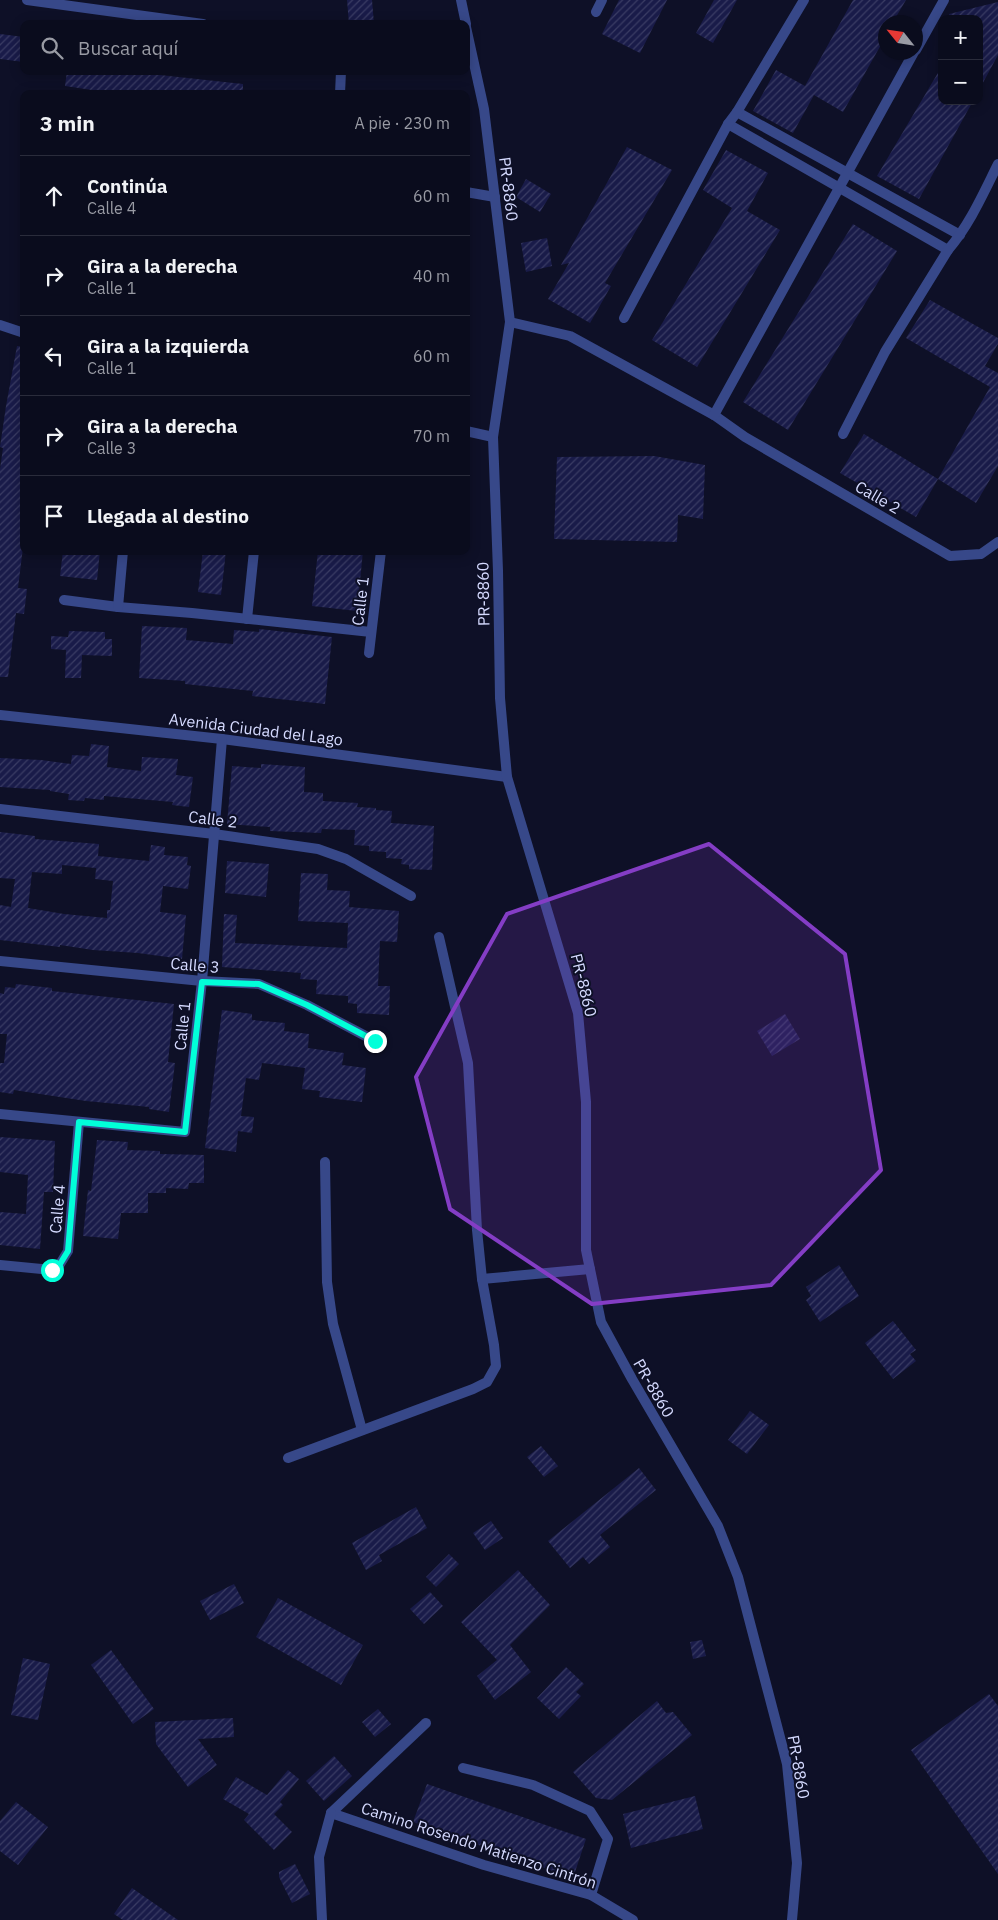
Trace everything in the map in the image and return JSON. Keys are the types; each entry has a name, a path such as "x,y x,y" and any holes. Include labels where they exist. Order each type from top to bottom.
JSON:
{"street":[{"path":"27,0 174,20"},
{"name":"PR-8860","path":"461,0 465,20"},
{"path":"596,12 602,0"},
{"path":"624,318 728,124 804,0"},
{"path":"923,37 944,0"},
{"name":"PR-8860","path":"470,44 484,110 510,322 493,437 500,698 507,777 578,1012 586,1102 586,1250 600,1322 718,1526 738,1577 787,1764 797,1863 792,1920"},
{"path":"714,415 910,60"},
{"path":"340,90 341,75"},
{"path":"737,112 960,236"},
{"path":"728,124 948,250"},
{"path":"843,434 885,352 948,250 960,236 998,164"},
{"path":"470,193 495,197"},
{"name":"Calle 2","path":"510,322 570,336 714,415 745,436 950,556 981,554 998,542"},
{"path":"0,325 20,332"},
{"path":"470,432 493,437"},
{"path":"118,607 123,555"},
{"path":"248,619 254,555"},
{"name":"Calle 1","path":"369,654 381,555"},
{"path":"64,600 371,632"},
{"name":"Avenida Ciudad del Lago","path":"0,715 222,739 507,777"},
{"name":"Calle 1","path":"0,1114 185,1132 202,982 222,739"},
{"name":"Calle 2","path":"0,809 214,834 318,849 346,859 412,896"},
{"path":"288,1458 487,1382 496,1366 482,1279 477,1230 468,1064 439,938"},
{"name":"Calle 3","path":"0,961 202,982 259,984 307,1005 375,1041"},
{"name":"Calle 4","path":"0,1265 52,1270 60,1264 68,1251 79,1122"},
{"path":"325,1162 327,1282 333,1324 362,1430"},
{"path":"482,1279 590,1270"},
{"path":"322,1920 319,1857 330,1813 426,1723"},
{"path":"463,1768 533,1785 590,1811 608,1839 591,1895"},
{"name":"Camino Rosendo Matienzo Cintrón","path":"330,1813 484,1865 591,1895 633,1920"}],"highlighted area":[{"path":"709,844 845,954 881,1170 771,1285 592,1304 450,1209 416,1077 507,914"}],"building":[{"path":"347,0 372,0 374,20 349,20"},
{"path":"619,0 667,0 640,53 602,34"},
{"path":"714,0 737,0 713,43 696,33"},
{"path":"853,0 906,0 897,15 878,15 878,50 843,112 814,95 793,133 753,111 776,70 805,86"},
{"path":"998,2 998,55 983,83 983,15 949,14"},
{"path":"0,34 20,36 20,62 0,59"},
{"path":"938,73 938,105 971,105 919,199 877,176"},
{"path":"66,75 160,75 243,84 243,90 92,90 65,86"},
{"path":"627,147 672,170 605,283 611,286 590,323 548,299 569,263 561,265"},
{"path":"726,150 768,173 747,211 780,230 697,367 652,340 732,208 703,190"},
{"path":"526,179 551,194 540,212 516,197"},
{"path":"853,224 897,251 788,430 743,402"},
{"path":"547,238 552,266 526,272 521,243"},
{"path":"930,300 998,338 998,344 985,366 998,373 998,466 976,503 938,479 990,387 906,338"},
{"path":"17,346 20,346 20,555 22,555 18,588 27,589 24,614 16,613 8,677 0,677 0,469 3,448 0,447"},
{"path":"864,434 938,479 916,517 840,473"},
{"path":"654,456 705,465 703,519 678,515 677,542 554,539 557,457"},
{"path":"63,555 100,555 97,580 60,576"},
{"path":"203,555 226,555 221,595 198,592"},
{"path":"318,555 363,555 357,611 312,606"},
{"path":"142,626 187,628 186,640 233,644 234,630 259,632 259,629 332,637 325,704 252,696 253,691 185,684 185,681 139,678"},
{"path":"69,631 105,632 105,639 112,639 112,656 82,655 81,678 65,678 66,650 51,649 51,636 68,637"},
{"path":"91,744 109,746 107,767 141,771 142,757 178,759 176,775 193,777 189,807 172,805 173,802 104,796 104,800 85,798 84,801 68,800 69,794 50,790 0,787 0,758 71,764 72,755 89,756"},
{"path":"261,764 305,767 304,792 323,793 323,801 358,803 357,807 392,811 391,823 434,826 432,870 409,869 409,865 401,864 402,859 386,858 386,852 369,851 369,846 354,845 355,830 322,829 321,833 270,831 270,827 227,824 232,766 261,768"},
{"path":"0,832 35,836 35,839 99,844 98,856 149,861 151,845 165,847 164,855 188,857 187,865 191,866 188,889 163,886 160,912 186,915 182,959 0,940 0,905 11,907 15,879 0,878","holes":["97,859 95,879 113,881 110,910 107,910 107,918 28,908 32,872 62,874 62,865 96,868"]},
{"path":"227,861 269,864 266,897 225,893"},
{"path":"301,873 328,874 327,890 350,891 349,907 399,911 397,942 380,941 378,986 390,986 389,1015 357,1013 357,1004 348,1003 348,996 316,994 317,980 300,979 301,973 222,967 224,914 237,915 235,943 347,948 348,923 298,921"},
{"path":"16,984 52,988 52,991 174,1004 168,1062 175,1063 169,1112 149,1109 149,1107 86,1101 14,1090 13,1094 0,1092 0,1063 4,1063 7,1034 0,1034 0,993 4,994 5,987 15,988"},
{"path":"222,1010 252,1014 252,1020 285,1023 284,1031 309,1034 308,1048 344,1053 342,1065 366,1068 362,1102 319,1097 320,1091 302,1089 305,1068 262,1063 259,1080 246,1078 241,1116 254,1117 252,1133 238,1131 236,1152 205,1148"},
{"path":"785,1014 800,1039 772,1056 757,1031"},
{"path":"0,1137 55,1141 53,1192 44,1192 40,1249 0,1245 0,1212 26,1214 28,1175 0,1172"},
{"path":"97,1140 128,1142 127,1150 160,1151 160,1154 204,1155 204,1183 189,1183 188,1189 166,1188 166,1193 148,1193 148,1213 121,1213 118,1239 83,1236 88,1190 91,1191"},
{"path":"839,1265 859,1296 820,1322 806,1300 811,1296 806,1287"},
{"path":"893,1321 916,1350 910,1354 916,1361 893,1379 865,1343"},
{"path":"750,1411 769,1425 747,1454 728,1440"},
{"path":"541,1446 558,1466 544,1477 527,1457"},
{"path":"639,1468 656,1490 600,1535 610,1547 589,1564 583,1557 570,1568 548,1541"},
{"path":"416,1507 427,1528 379,1555 382,1561 366,1570 352,1543"},
{"path":"491,1521 503,1538 485,1550 473,1533"},
{"path":"449,1554 459,1564 436,1587 426,1577"},
{"path":"518,1570 550,1605 510,1645 531,1672 495,1700 477,1676 497,1660 461,1622"},
{"path":"234,1584 244,1603 210,1620 200,1601"},
{"path":"430,1592 443,1606 424,1624 410,1609"},
{"path":"278,1598 363,1645 341,1685 256,1637"},
{"path":"702,1640 706,1656 693,1659 690,1642"},
{"path":"111,1650 154,1709 133,1724 91,1665"},
{"path":"23,1658 50,1664 38,1720 11,1715"},
{"path":"566,1667 584,1684 576,1692 581,1696 559,1719 537,1698"},
{"path":"989,1694 998,1706 998,1874 911,1750"},
{"path":"657,1701 666,1713 673,1712 692,1735 612,1800 596,1798 573,1772"},
{"path":"378,1709 391,1724 375,1737 362,1722"},
{"path":"233,1718 234,1737 198,1739 217,1765 188,1787 156,1744 155,1722"},
{"path":"334,1756 352,1776 324,1801 306,1781"},
{"path":"288,1770 299,1779 280,1802 283,1805 274,1814 292,1832 274,1850 244,1820 249,1814 223,1799 236,1777 267,1795"},
{"path":"427,1784 586,1839 573,1878 413,1822"},
{"path":"695,1796 703,1829 631,1848 623,1814"},
{"path":"16,1802 48,1827 18,1865 0,1851 0,1821"},
{"path":"295,1864 310,1894 292,1903 279,1877 279,1872"},
{"path":"132,1888 178,1920 123,1920 114,1914"}],"route":[{"path":"52,1270 60,1264 68,1251 79,1122 185,1132 202,982 259,984 307,1005 375,1041"}]}
